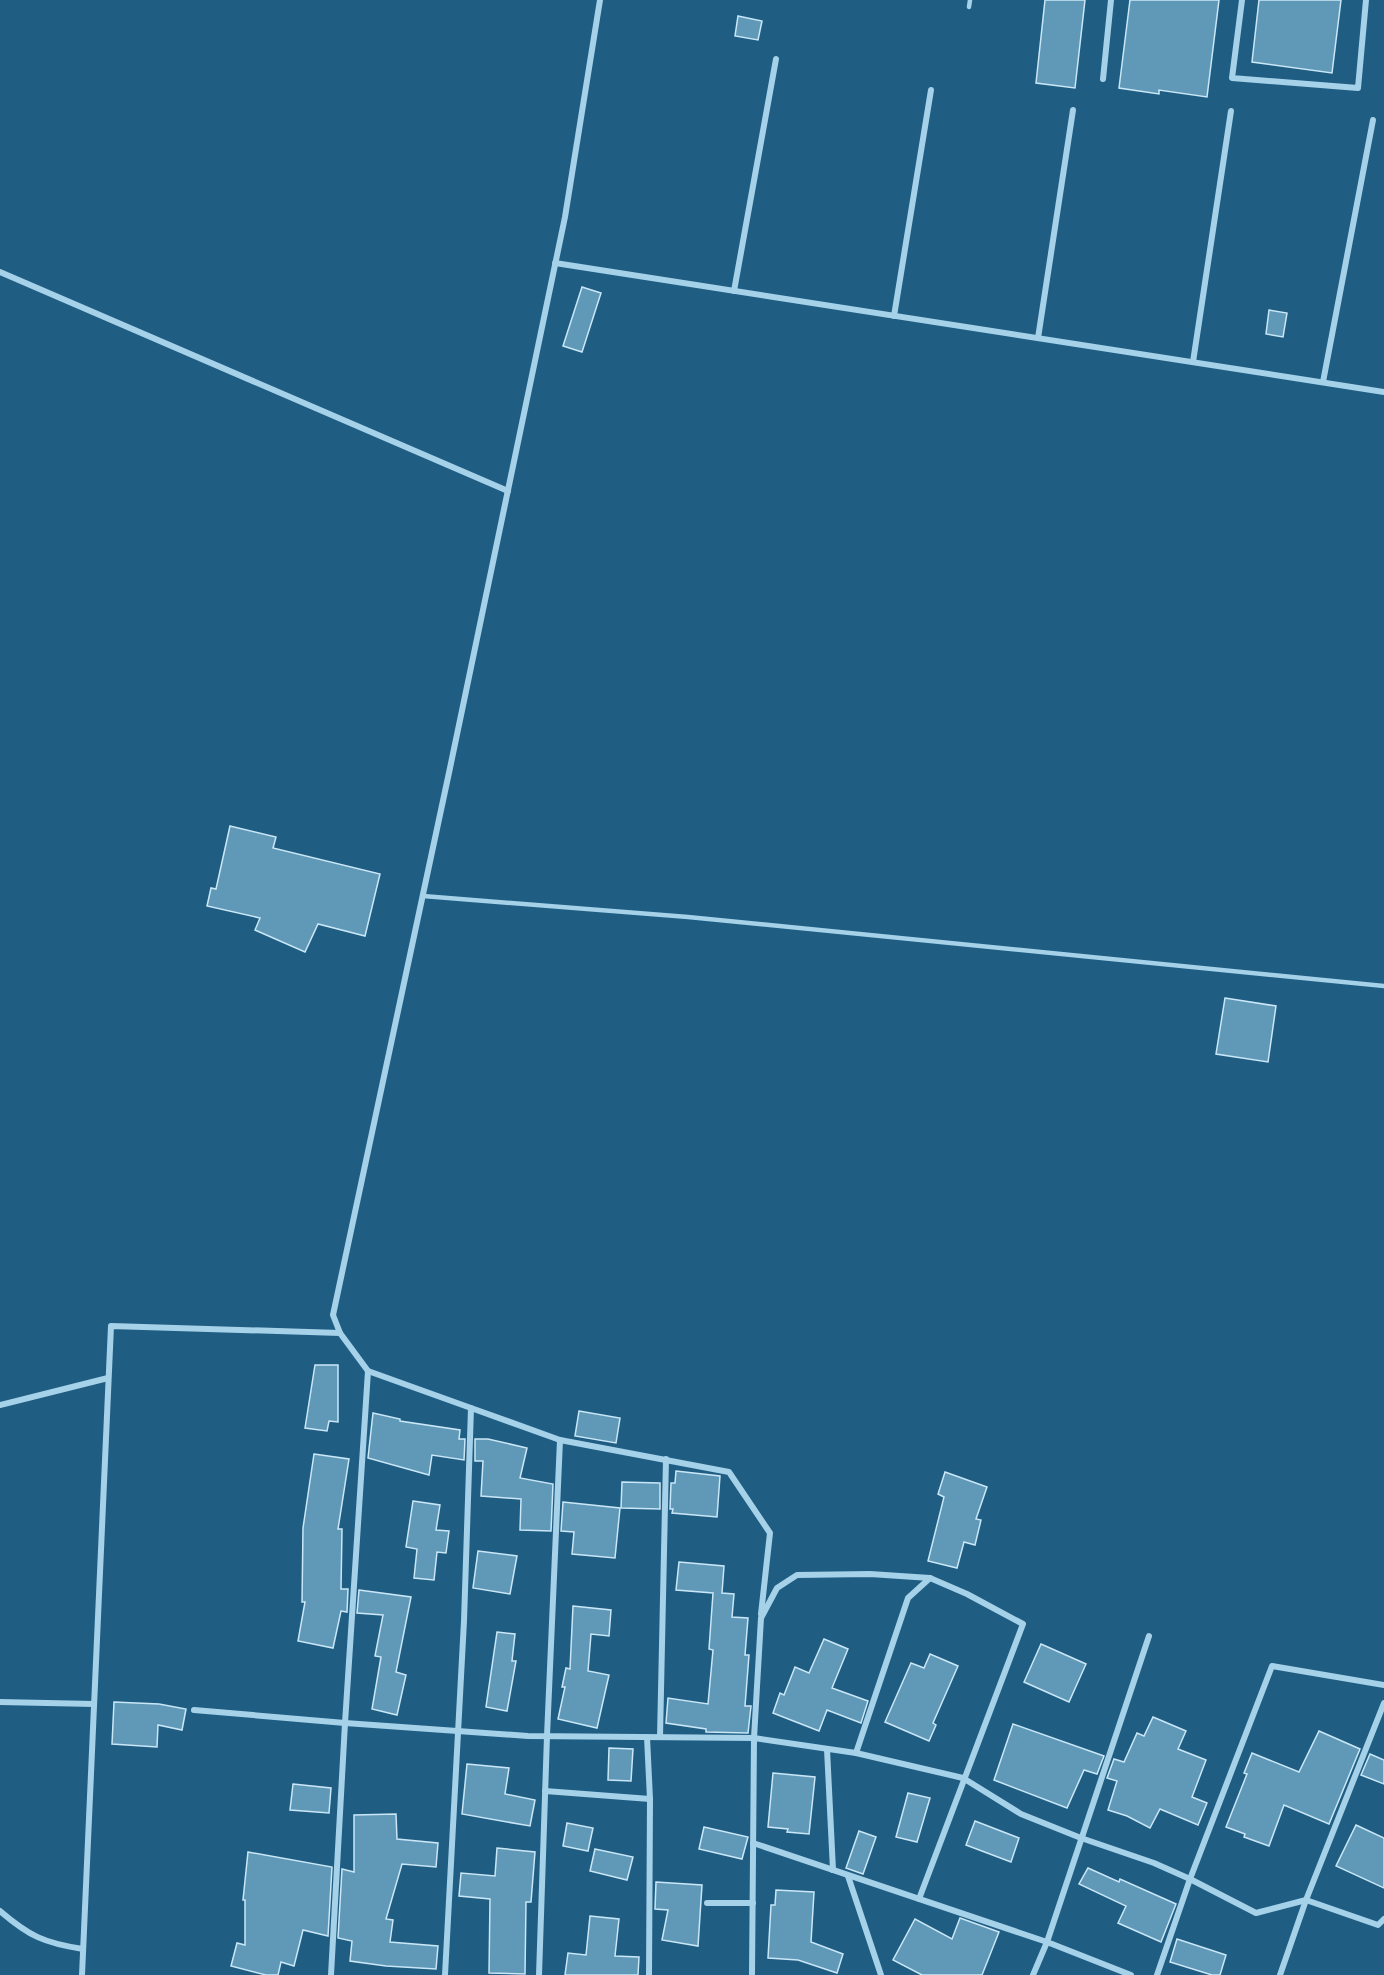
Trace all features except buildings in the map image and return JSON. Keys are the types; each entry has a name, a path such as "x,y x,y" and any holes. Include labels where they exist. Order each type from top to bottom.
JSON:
{"street":[{"path":"600,0 565,217 333,1315 340,1333 368,1371 560,1440 729,1472 770,1533 761,1618 754,1738 752,1975"},
{"path":"1103,79 1111,0"},
{"path":"1242,0 1232,78 1358,88 1366,0"},
{"path":"734,291 776,59"},
{"path":"894,316 931,90"},
{"path":"1038,338 1073,110"},
{"path":"1193,362 1231,111"},
{"path":"1323,382 1373,120"},
{"path":"555,263 1384,392"},
{"path":"0,273 508,491"},
{"path":"81,1975 111,1326 340,1333"},
{"path":"331,1975 368,1371"},
{"path":"0,1405 108,1378"},
{"path":"445,1975 464,1621 471,1408"},
{"path":"539,1975 560,1440"},
{"path":"660,1737 666,1459"},
{"path":"761,1618 777,1588 798,1575 870,1574 930,1578 967,1594 1023,1624 919,1899"},
{"path":"856,1753 908,1598 930,1578"},
{"path":"1033,1975 1047,1942 1149,1636"},
{"path":"1157,1975 1190,1878 1272,1666 1384,1685"},
{"path":"0,1702 94,1704"},
{"path":"1280,1975 1306,1900 1384,1703"},
{"path":"194,1710 345,1723 547,1736 754,1738 856,1753 963,1778 1020,1814 1154,1863 1190,1878 1256,1912 1306,1900 1378,1925 1384,1919"},
{"path":"647,1737 650,1799 649,1975"},
{"path":"827,1749 833,1870"},
{"path":"545,1791 650,1799"},
{"path":"753,1843 1047,1942 1131,1975"},
{"path":"848,1875 881,1975"},
{"path":"707,1903 753,1903"},
{"path":"0,1911 22,1930 38,1938 83,1949"}],"lane":[{"path":"969,7 970,0"},
{"path":"423,896 700,918 1384,986"}]}
